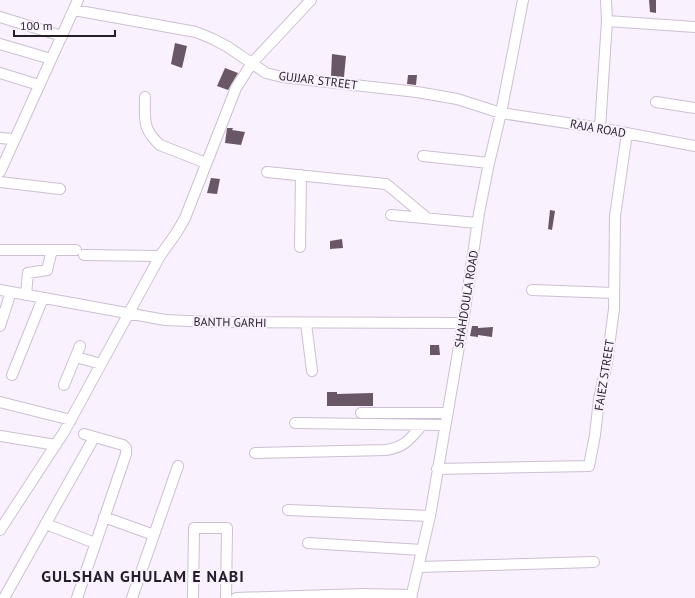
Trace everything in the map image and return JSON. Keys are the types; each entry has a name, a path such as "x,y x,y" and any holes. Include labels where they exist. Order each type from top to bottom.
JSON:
{"street":[{"path":"0,172 78,0"},
{"path":"0,530 71,420 160,256 185,218 236,88 252,63 311,0"},
{"name":"SHAHDOULA ROAD","path":"412,597 430,516 446,413 463,323 477,223 501,113 523,0"},
{"path":"600,128 607,21 606,0"},
{"name":"GUJJAR STREET","path":"74,10 196,32 213,39 266,73 282,77 416,92 457,99 501,113"},
{"path":"0,17 62,36"},
{"path":"607,21 695,27"},
{"path":"0,44 51,59"},
{"path":"0,73 39,85"},
{"path":"145,97 145,125 154,140 160,145 206,163"},
{"path":"656,102 695,108"},
{"name":"RAJA ROAD","path":"501,113 600,128 695,146"},
{"name":"FAIEZ STREET","path":"437,469 589,466 595,435 599,399 607,362 614,309 615,216 627,133"},
{"path":"0,138 14,139"},
{"path":"423,156 489,163"},
{"path":"267,172 386,184 427,218"},
{"path":"300,247 301,175"},
{"path":"0,182 60,189"},
{"path":"391,215 477,223"},
{"path":"0,250 52,250 80,253 160,256"},
{"path":"26,295 28,273 46,270 52,250"},
{"name":"BANTH GARHI","path":"0,290 165,320 306,323 463,323"},
{"path":"532,290 614,293"},
{"path":"0,326 12,292"},
{"path":"12,375 43,298"},
{"path":"306,323 312,371"},
{"path":"64,385 80,346"},
{"path":"76,356 101,364"},
{"path":"0,402 71,420"},
{"path":"361,413 446,413"},
{"path":"295,423 444,425"},
{"path":"255,453 386,450 396,448 409,441 422,424"},
{"path":"77,598 126,454 126,448 123,445 84,434"},
{"path":"0,436 56,445"},
{"path":"4,598 91,443"},
{"path":"132,598 178,466"},
{"path":"288,510 430,516"},
{"path":"104,517 154,535"},
{"path":"46,524 95,543"},
{"path":"193,598 194,528 227,528 226,598"},
{"path":"308,542 422,550"},
{"path":"418,567 594,562"},
{"path":"236,598 362,594 412,597"}],"building":[{"path":"649,0 656,0 656,13 650,12"},
{"path":"175,43 187,46 182,68 171,64"},
{"path":"332,54 346,56 344,77 331,76"},
{"path":"225,68 238,73 228,90 217,86"},
{"path":"408,75 417,75 416,85 407,84"},
{"path":"227,128 233,128 232,130 245,132 241,145 225,143"},
{"path":"211,178 220,179 217,194 207,193"},
{"path":"550,210 555,211 552,230 548,229"},
{"path":"342,239 343,248 330,249 330,241"},
{"path":"472,326 478,326 478,328 493,327 492,337 478,335 478,337 470,336"},
{"path":"430,345 439,345 440,355 430,355"},
{"path":"327,392 337,392 337,394 373,393 373,406 327,406"}],"district":[{"name":"GULSHAN GHULAM E NABI","path":"143,576"}]}
